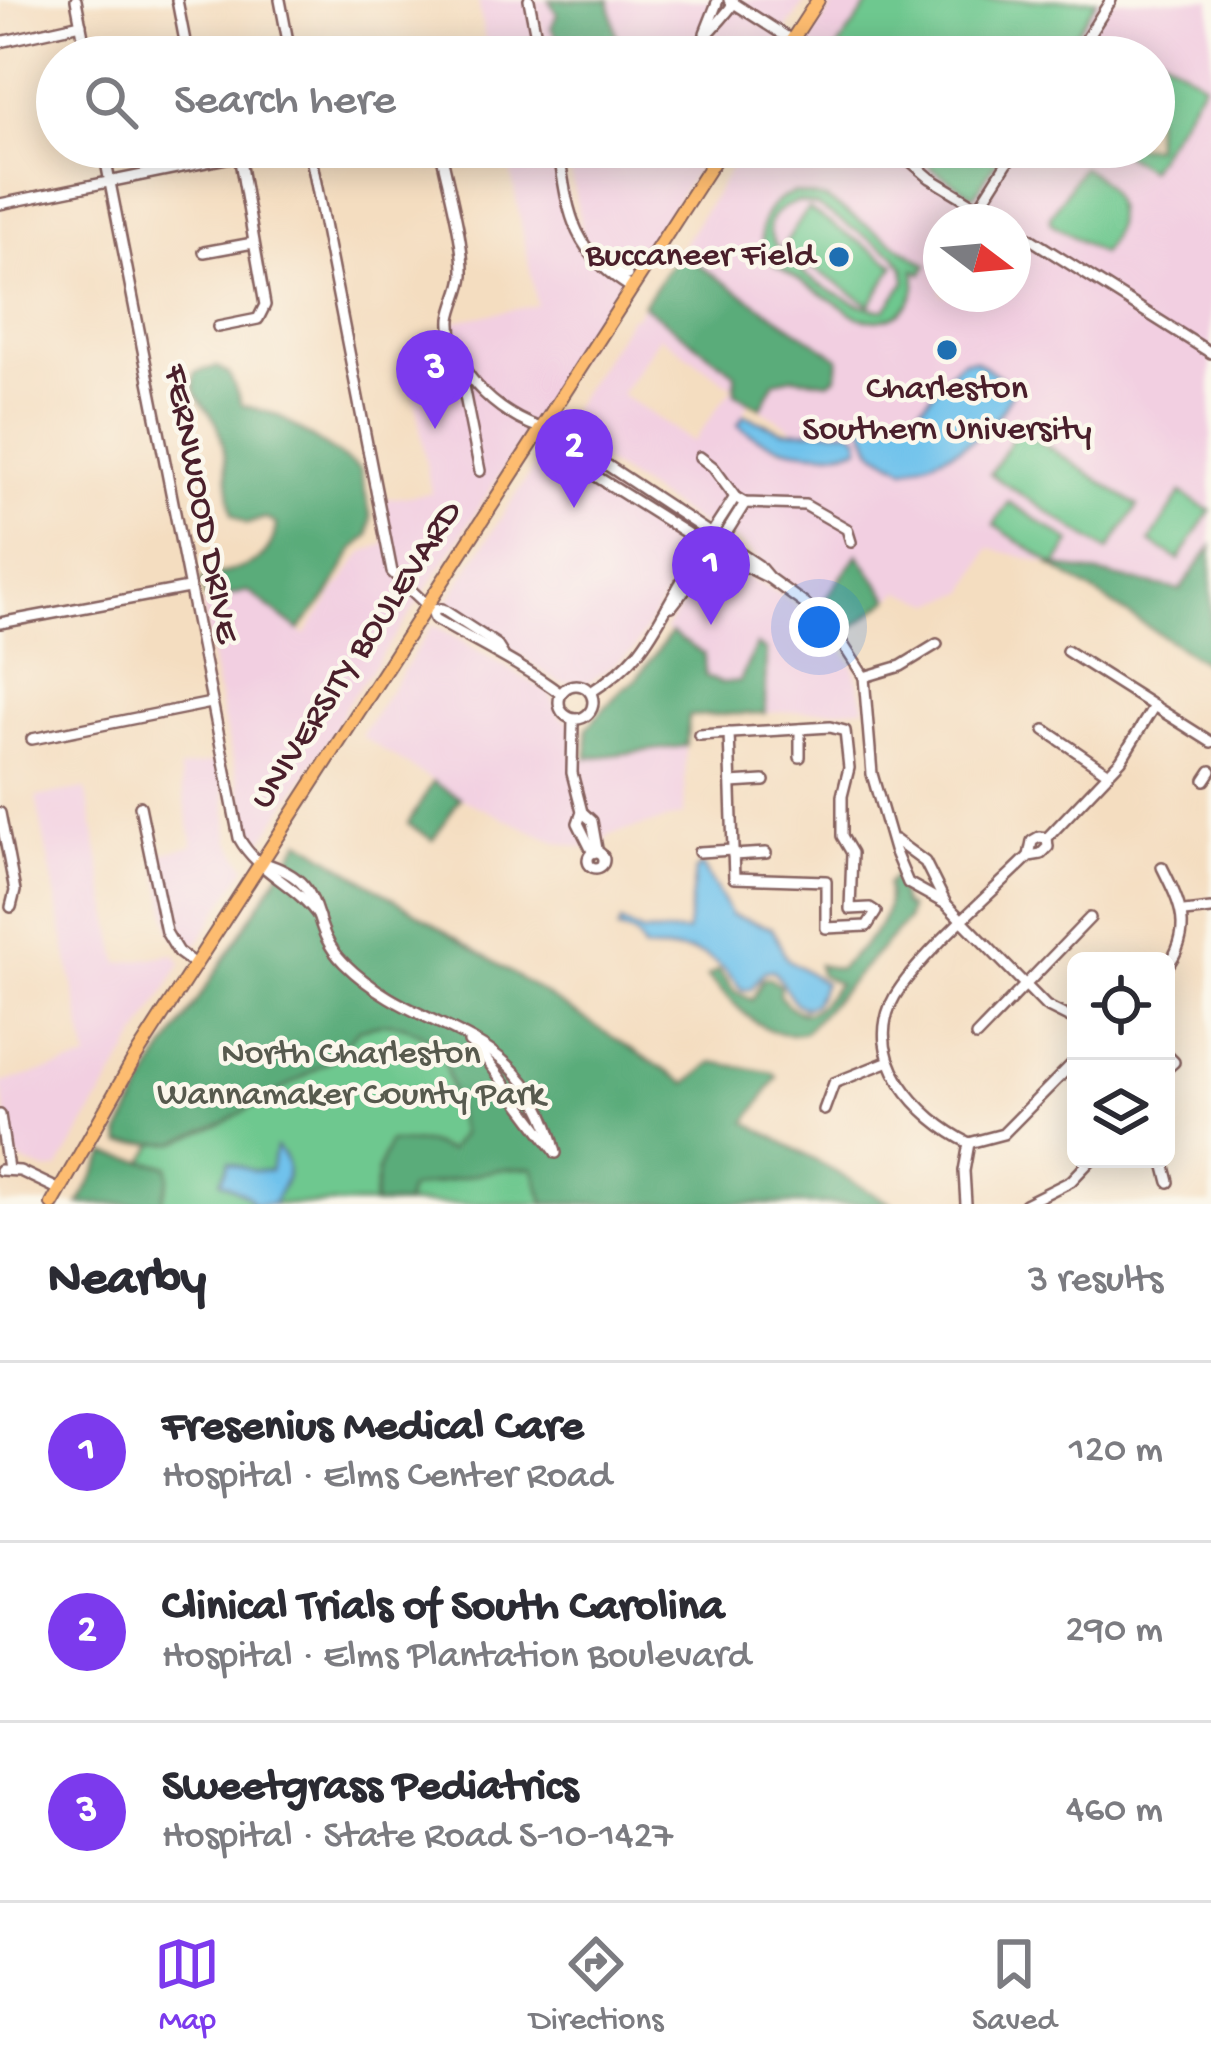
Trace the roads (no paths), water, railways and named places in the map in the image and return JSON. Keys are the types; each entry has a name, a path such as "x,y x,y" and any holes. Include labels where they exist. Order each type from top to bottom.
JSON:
{"main road":[{"path":"795,36 818,0"},
{"name":"UNIVERSITY BOULEVARD","path":"52,1204 133,1061 429,608 630,281 708,168"}],"street":[{"path":"76,0 83,36"},
{"path":"177,0 184,36"},
{"path":"280,0 287,36"},
{"path":"529,0 536,36"},
{"path":"703,36 718,0"},
{"path":"1088,36 1111,0"},
{"path":"705,33 715,30 732,2 788,36"},
{"path":"0,42 81,24"},
{"name":"FERNWOOD DRIVE","path":"107,168 239,838 261,862"},
{"path":"0,204 181,168"},
{"path":"218,327 258,319 264,313 241,168"},
{"path":"313,168 390,565 399,583 429,608 442,609 496,644 503,655 561,694"},
{"path":"444,168 463,269 452,326 462,364 484,392 539,429 557,432 717,536 769,578"},
{"path":"562,168 575,232 597,260 630,281"},
{"path":"918,168 974,204"},
{"path":"981,204 1004,168"},
{"path":"1031,239 1211,353"},
{"path":"204,253 253,243"},
{"path":"463,386 480,471"},
{"path":"469,415 484,392"},
{"path":"539,429 548,446 715,551 769,578 835,632 864,677 872,774 908,883 946,904 1046,1006 1067,1017"},
{"path":"700,457 740,500 805,505 847,529 851,542"},
{"path":"590,692 629,665 715,551 717,536 740,500"},
{"path":"665,615 704,544 717,536"},
{"path":"0,623 188,588"},
{"path":"864,677 901,666 937,644"},
{"path":"1067,651 1211,742"},
{"path":"561,694 574,685 590,692"},
{"path":"561,694 560,710 573,720 591,711 590,692"},
{"path":"32,739 211,703"},
{"path":"1067,1069 1003,1134 969,1143 928,1119 910,1098 889,1061 887,1014 896,994 1029,856 1032,841 1047,838 1108,773 1154,706"},
{"path":"573,720 572,773 582,812 578,823 596,853"},
{"path":"699,734 841,728 848,737 842,836 852,854 851,926"},
{"path":"800,729 800,757"},
{"path":"1045,730 1108,773"},
{"path":"730,733 734,878 851,881"},
{"path":"731,783 764,781"},
{"path":"140,806 166,932 178,952 196,965"},
{"path":"0,813 15,891 11,907"},
{"path":"891,836 925,862 946,904"},
{"path":"699,852 766,853"},
{"path":"261,862 278,867 311,891 330,944 346,965 383,991 489,1047 524,1082 550,1128 556,1153 481,1052 456,1030"},
{"path":"1162,867 1184,912 1184,933 1174,952"},
{"path":"826,881 826,928 867,926 876,912 850,909"},
{"path":"1184,912 1211,909"},
{"path":"976,1036 1090,918"},
{"path":"824,1110 834,1083 889,1061"},
{"path":"0,1115 4,1170 36,1177 60,1190"},
{"path":"966,1204 964,1171 969,1143"},
{"path":"1025,1204 1071,1180 1083,1168"},
{"path":"1165,1168 1169,1182"}],"water":[{"path":"965,360 975,360 1014,386 985,430 957,449 906,469 873,450 863,425 910,414"},
{"path":"744,415 784,431 852,430 859,436 860,447 813,452 780,446 738,425"},
{"path":"702,865 731,915 772,928 786,958 824,983 814,1004 804,1008 796,1004 773,970 765,971 751,989 742,990 709,958 688,951 643,950 634,935 618,930 621,923 643,933 687,932 695,871"},
{"path":"276,1148 288,1168 273,1204 254,1204 220,1181 229,1162 252,1171 270,1171"}],"place":[{"name":"Buccaneer Field","path":"839,257"},
{"name":"Charleston Southern University","path":"947,350"},
{"name":"Sweetgrass Pediatrics","path":"435,429"},
{"name":"Clinical Trials of South Carolina","path":"574,508"},
{"name":"Fresenius Medical Care","path":"711,625"}],"park label":[{"name":"North Charleston Wannamaker County Park","path":"351,1076"}]}
